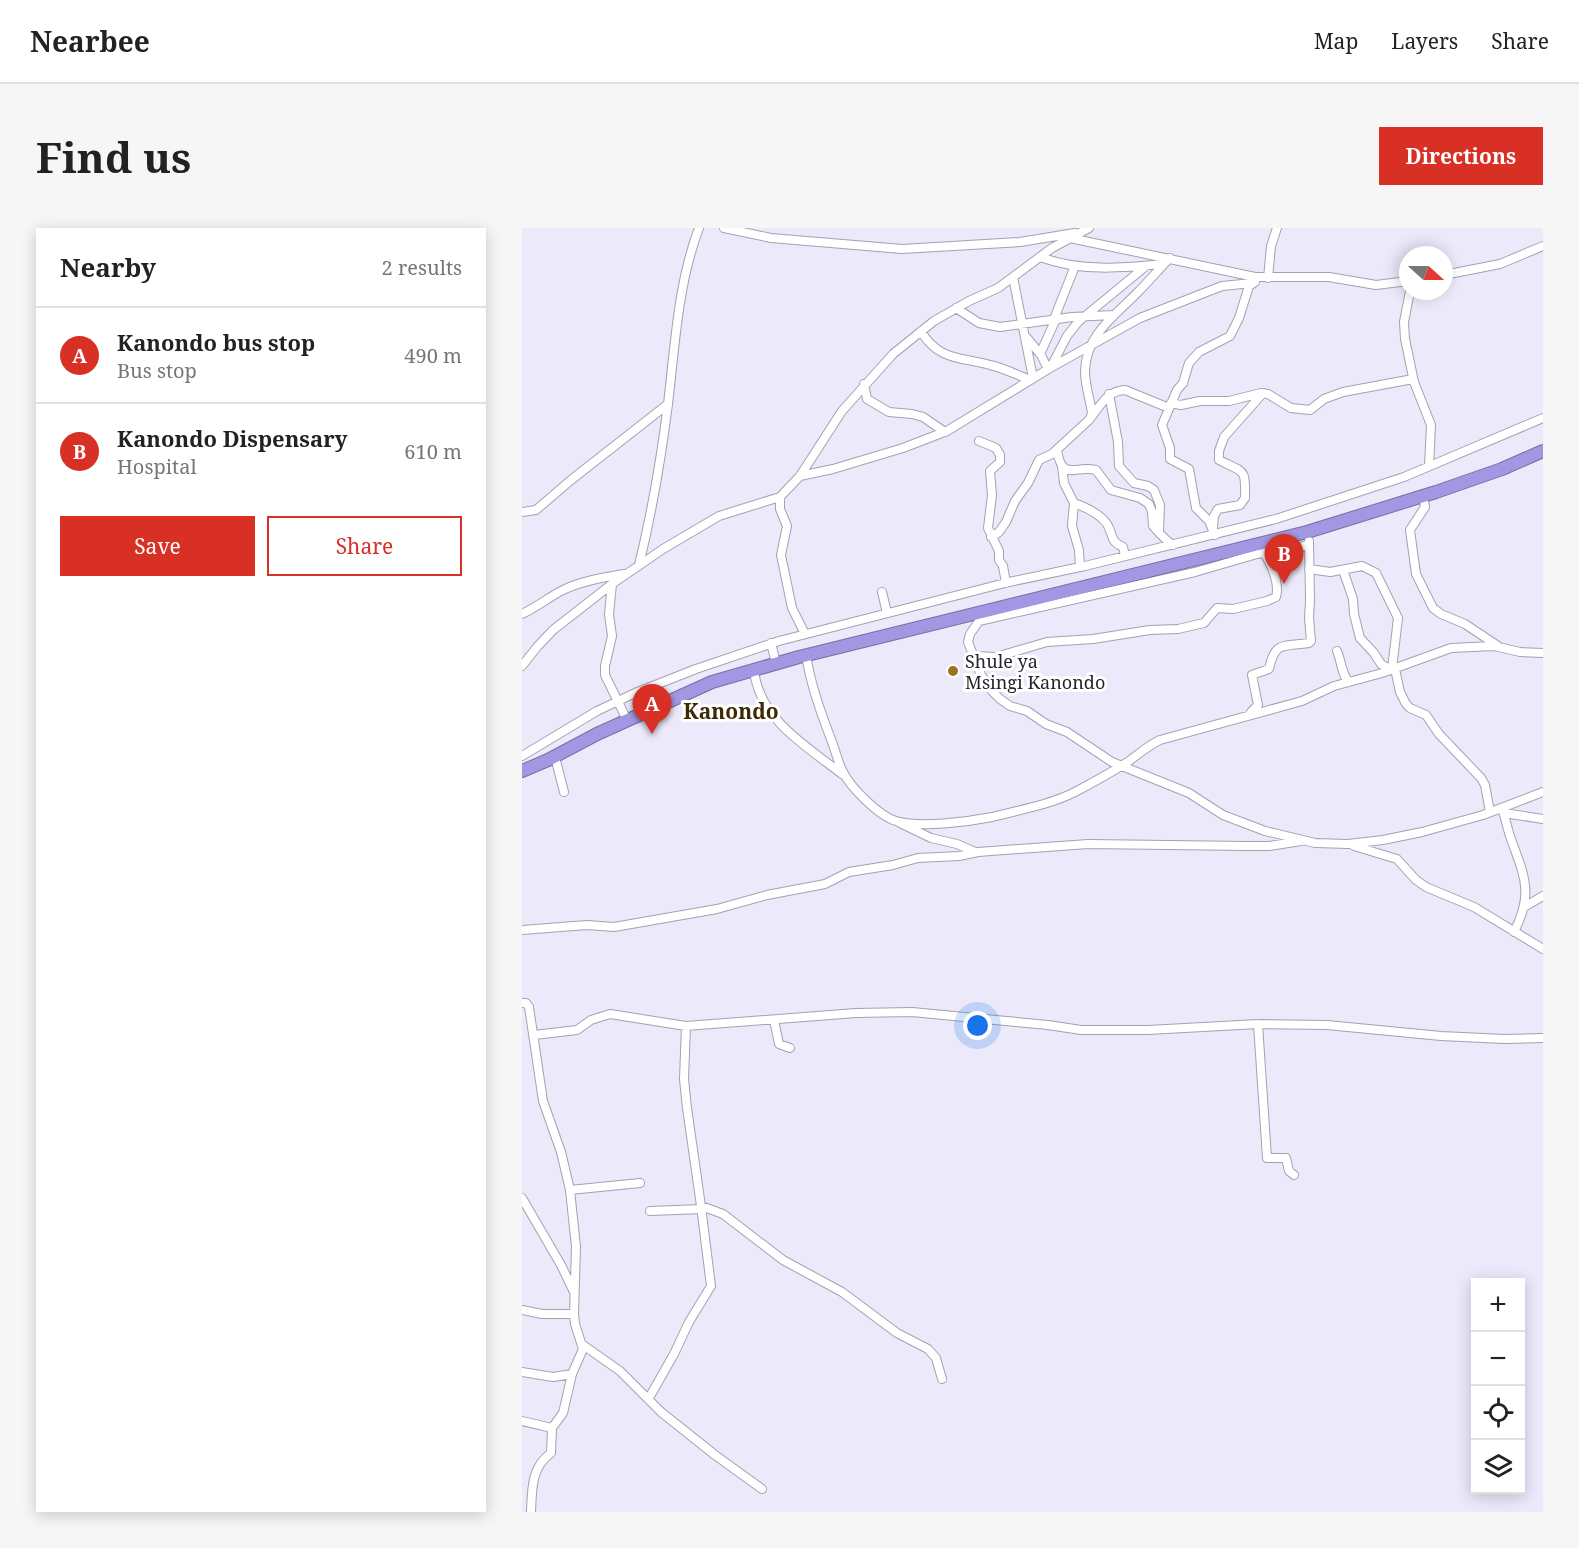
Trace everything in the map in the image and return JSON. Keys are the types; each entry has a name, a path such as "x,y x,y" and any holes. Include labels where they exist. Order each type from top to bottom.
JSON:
{"highway":[{"path":"522,771 712,682 806,655 982,616 1308,538 1502,469 1543,451"}],"street":[{"path":"639,566 652,511 680,310 699,228"},
{"path":"724,228 771,238 902,249 1020,242 1080,233"},
{"path":"522,666 553,630 626,574 718,516 780,497 800,476 842,411 893,354 921,331 956,308 998,288 1041,257 1089,228"},
{"path":"1266,277 1271,246 1277,228"},
{"path":"1070,238 1167,261 1266,277 1329,277 1376,285 1399,281"},
{"path":"1453,273 1500,264 1543,246"},
{"path":"1041,257 1075,266 1102,269 1146,266 1167,261"},
{"path":"1092,416 1085,369 1089,347 1096,334 1113,315 1138,293 1167,261"},
{"path":"1032,378 1075,266"},
{"path":"1049,368 1074,326 1146,266"},
{"path":"1013,277 1032,378"},
{"path":"800,476 833,469 903,448 945,432 1032,378 1118,329 1147,315 1222,286 1252,283 1266,277"},
{"path":"1214,532 1209,521 1196,508 1189,469 1170,459 1170,448 1162,426 1189,363 1199,352 1230,336 1237,324 1252,283"},
{"path":"1409,300 1404,331 1413,379 1431,425 1429,466"},
{"path":"956,308 989,326 1113,315"},
{"path":"921,331 930,344 946,355 992,365 1032,378"},
{"path":"1026,337 1049,368"},
{"path":"991,537 999,532 1006,522 1015,501 1028,483 1039,460 1057,450 1085,425 1113,392 1125,390 1170,406 1200,401 1229,401 1263,393 1287,407 1306,410 1343,392 1413,379"},
{"path":"864,384 867,399 873,404 889,412 923,417 945,432"},
{"path":"1214,532 1214,516 1218,510 1240,505 1245,498 1244,473 1219,460 1220,445 1230,429 1263,393"},
{"path":"1109,394 1118,442 1119,466 1135,484 1148,486 1154,490 1160,506 1159,531"},
{"path":"522,512 536,510 668,404"},
{"path":"522,756 619,701 696,669 771,644 1006,583 1173,545 1333,501 1451,459 1543,418"},
{"path":"979,441 996,448 1001,458 990,471 993,495 988,525 991,537 999,551 999,560 1003,566 1006,583"},
{"path":"1057,450 1064,483 1074,503 1072,526 1079,550 1080,567"},
{"path":"1062,466 1070,471 1096,470 1111,490 1144,500 1151,508 1153,526 1164,540 1173,545"},
{"path":"1423,496 1425,507 1410,530 1415,568 1419,580 1436,611 1465,624 1499,647"},
{"path":"780,497 780,509 787,526 781,550 782,561 792,608 805,634"},
{"path":"1074,503 1085,507 1105,521 1114,543 1123,547 1125,556"},
{"path":"1308,538 1298,548 1263,552 1195,572 982,616 970,634 968,642 981,675 992,691 1005,703 1023,709 1040,721 1071,735 1112,762 1195,795 1223,814 1265,831 1301,841 1348,844 1422,832 1503,810 1543,792"},
{"path":"1246,715 1258,705 1252,675 1269,669 1272,653 1276,649 1311,641 1308,538"},
{"path":"973,656 996,657 1047,642 1093,639 1149,630 1178,629 1204,623 1217,608 1233,609 1267,601 1276,597 1277,591 1272,568 1263,552"},
{"path":"1310,569 1329,572 1365,567 1376,573 1398,618 1392,669 1400,692 1406,704 1426,716 1439,734 1480,777 1485,785 1490,812"},
{"path":"1343,570 1353,599 1360,638 1381,664 1392,669"},
{"path":"522,614 537,608 563,590 579,584 626,574"},
{"path":"612,584 609,614 612,636 605,666 608,681 627,720"},
{"path":"882,592 887,613"},
{"path":"771,644 776,663"},
{"path":"897,821 938,823 978,820 1009,813 1073,793 1123,765 1160,740 1302,701 1334,686 1451,648 1499,647 1520,652 1543,653"},
{"path":"1337,651 1342,661 1345,679 1349,682"},
{"path":"806,655 811,684 819,710 845,776"},
{"path":"981,675 988,663 996,657"},
{"path":"753,670 755,683 764,704 802,745 845,776 881,812 923,835 957,844 975,852"},
{"path":"555,757 564,792"},
{"path":"1503,810 1543,819"},
{"path":"1503,810 1519,858 1526,896 1515,932"},
{"path":"522,930 587,925 608,927 717,909 767,895 818,886 849,872 893,865 918,858 1088,844 1269,846 1301,841"},
{"path":"1348,844 1398,859 1416,880 1426,887 1474,907 1543,949"},
{"path":"1524,908 1543,896"},
{"path":"522,1003 526,1003 529,1007 543,1101 561,1152 570,1190 576,1247 574,1314 583,1346 572,1374 563,1413 552,1428 551,1453 543,1458 532,1482 531,1512"},
{"path":"534,1035 577,1030 591,1020 610,1014 686,1026 856,1013 912,1012 1081,1030 1148,1030 1258,1024 1335,1025 1469,1037 1543,1038"},
{"path":"774,1020 779,1044 790,1048"},
{"path":"1258,1024 1267,1158 1286,1158 1289,1171 1294,1175"},
{"path":"649,1398 689,1322 711,1286 685,1088 686,1026"},
{"path":"570,1190 640,1183"},
{"path":"522,1198 561,1265 574,1293"},
{"path":"650,1211 702,1208 723,1214 783,1260 842,1292 897,1333 928,1349 936,1358 942,1379"},
{"path":"522,1310 542,1314 574,1314"},
{"path":"583,1346 620,1371 661,1412 762,1489"},
{"path":"522,1372 553,1377 572,1374"},
{"path":"522,1421 552,1428"}],"place":[{"name":"Kanondo Dispensary","path":"1284,584"},
{"name":"Shule ya Msingi Kanondo","path":"953,671"},
{"name":"Kanondo bus stop","path":"652,734"}],"district":[{"name":"Kanondo","path":"731,711"}]}
